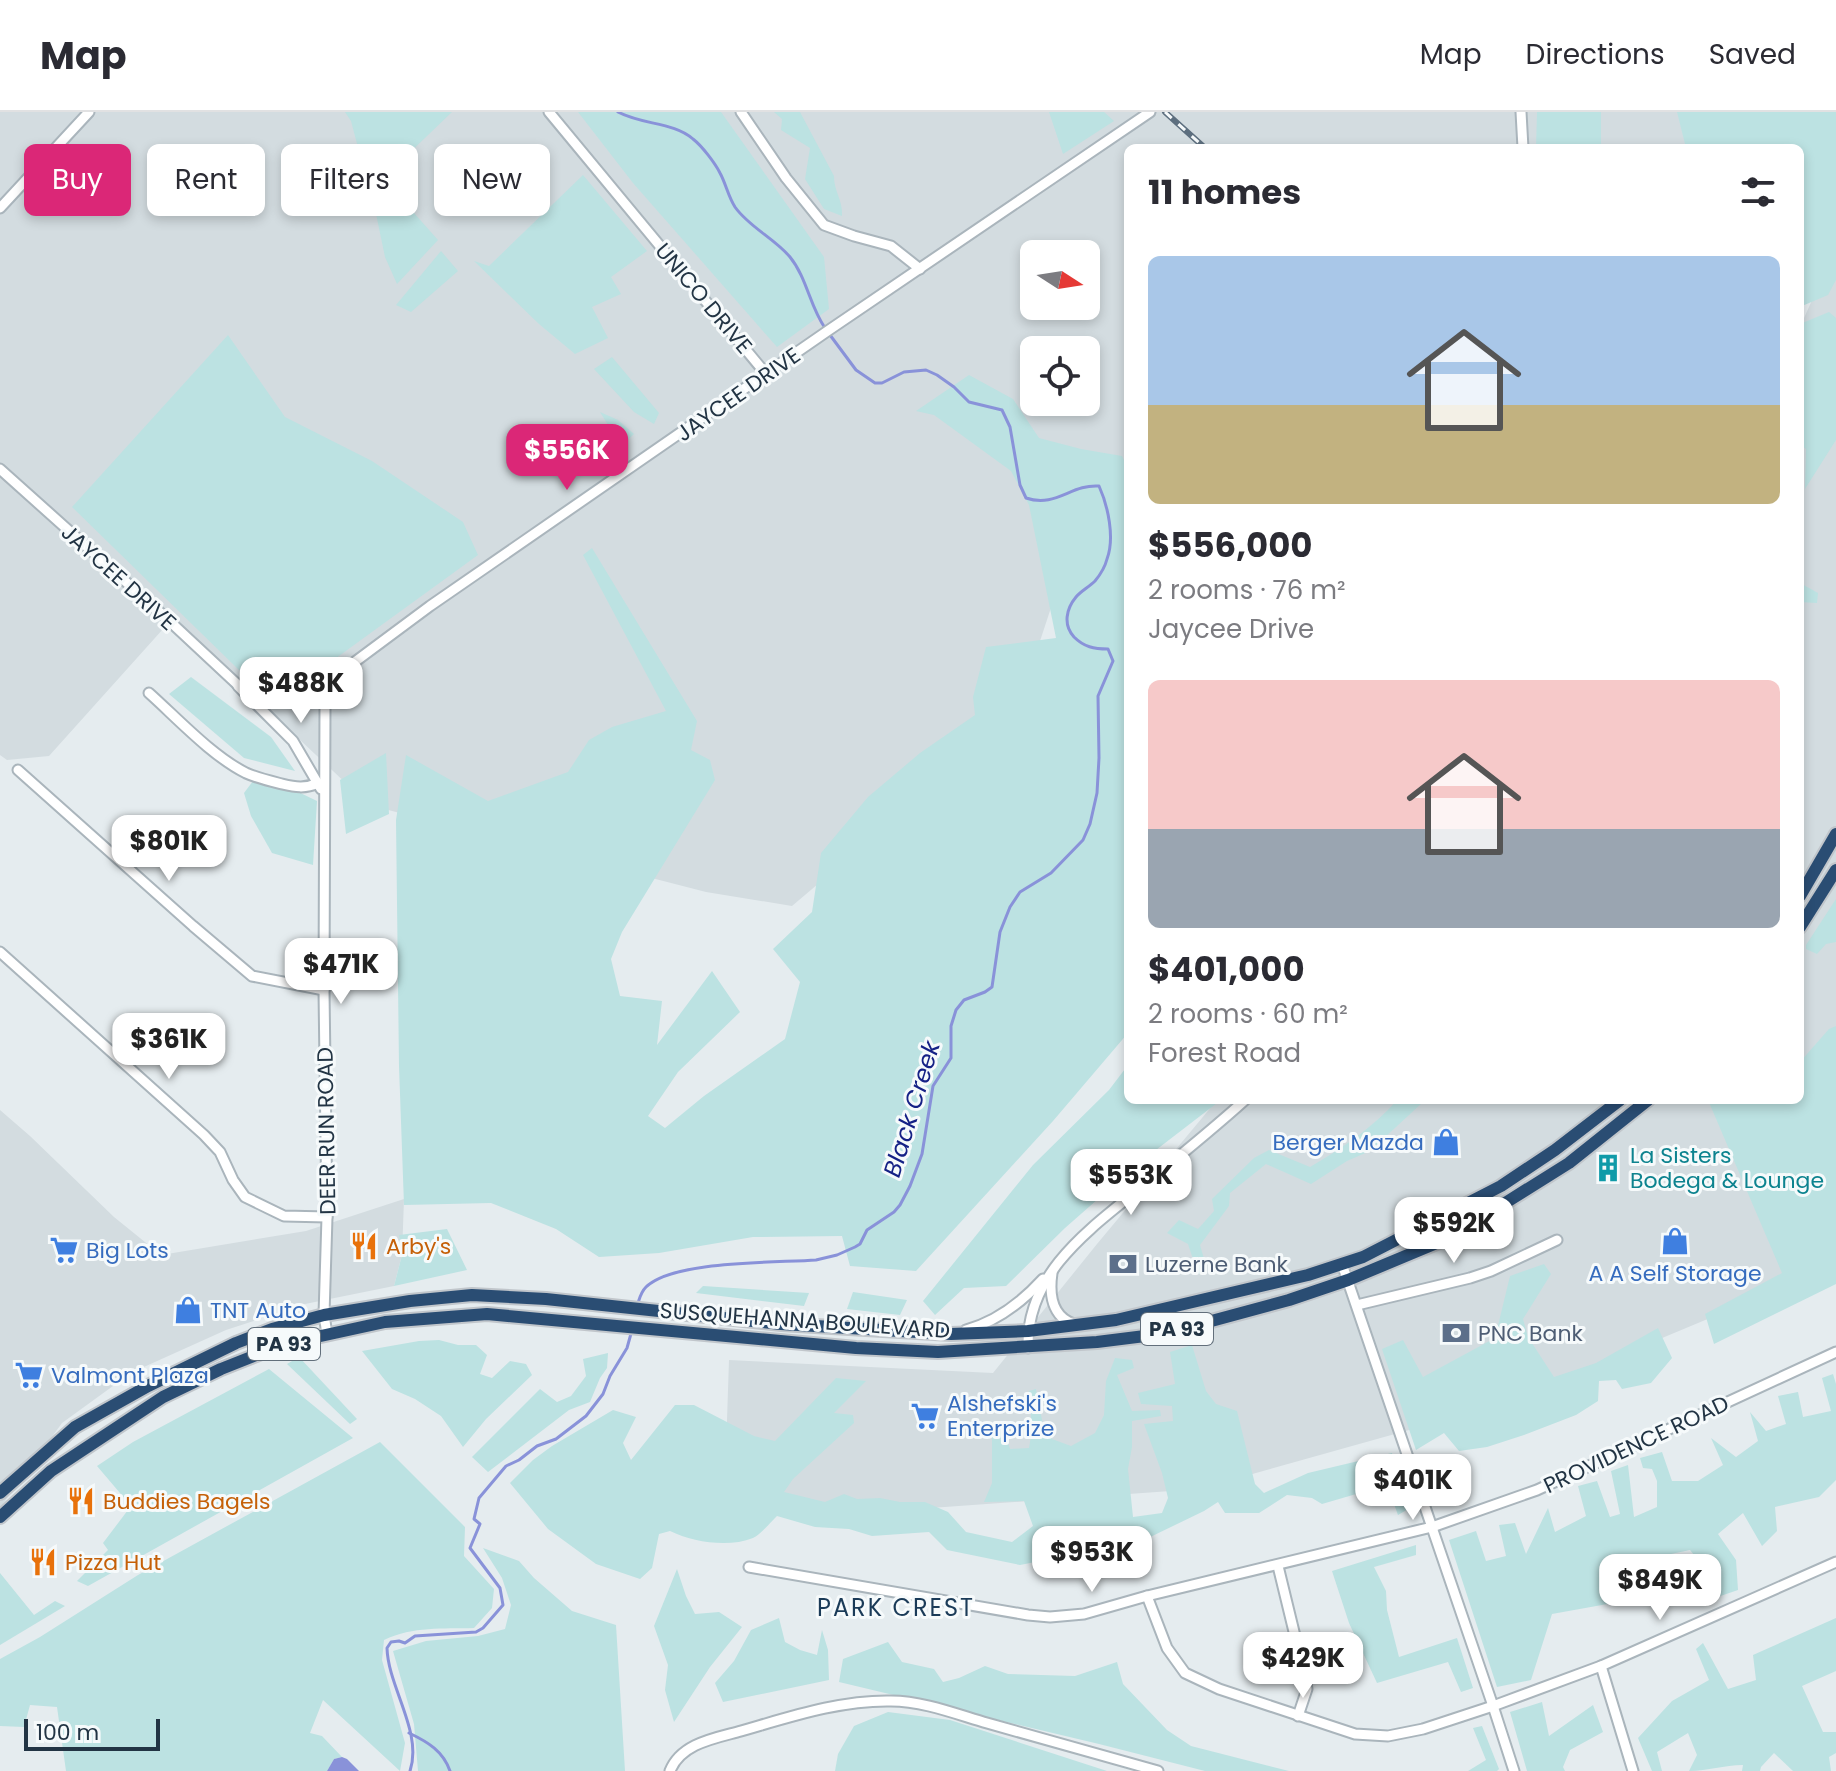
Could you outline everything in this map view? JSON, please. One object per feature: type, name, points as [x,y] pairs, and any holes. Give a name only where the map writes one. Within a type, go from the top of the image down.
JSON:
[{"type":"highway","points":[[1804,889],[1836,834]]},
{"type":"highway","points":[[1804,921],[1836,870]]},
{"type":"highway","name":"SUSQUEHANNA BOULEVARD","points":[[0,1493],[75,1427],[148,1386],[236,1343],[272,1329],[324,1315],[472,1295],[546,1299],[781,1324],[951,1334],[1081,1326],[1308,1275],[1363,1257],[1501,1186],[1615,1104]]},
{"type":"highway","name":"SUSQUEHANNA BOULEVARD","points":[[0,1517],[51,1471],[163,1397],[284,1344],[385,1322],[487,1314],[910,1351],[952,1352],[1028,1348],[1153,1335],[1289,1300],[1348,1280],[1439,1242],[1569,1163],[1643,1104]]},
{"type":"street","points":[[0,208],[89,112]]},
{"type":"street","name":"UNICO DRIVE","points":[[549,112],[766,374]]},
{"type":"street","points":[[741,112],[786,178],[824,225],[891,246],[920,269]]},
{"type":"street","name":"JAYCEE DRIVE","points":[[321,687],[430,606],[1150,112]]},
{"type":"street","points":[[1521,112],[1523,144]]},
{"type":"street","name":"JAYCEE DRIVE","points":[[0,469],[238,685],[293,741],[325,795]]},
{"type":"street","points":[[238,685],[287,692],[321,687]]},
{"type":"street","name":"DEER RUN ROAD","points":[[321,687],[325,705],[327,1217],[324,1315],[327,1334]]},
{"type":"street","points":[[149,693],[211,749],[246,773],[299,787],[311,787],[318,783]]},
{"type":"street","points":[[18,770],[252,976],[324,990]]},
{"type":"street","points":[[0,952],[204,1135],[220,1152],[245,1197],[284,1216],[327,1217]]},
{"type":"street","points":[[951,1334],[979,1326],[1030,1293],[1084,1234],[1240,1104]]},
{"type":"street","points":[[1357,1305],[1470,1278],[1557,1240]]},
{"type":"street","points":[[1342,1264],[1514,1771]]},
{"type":"street","points":[[1053,1268],[1050,1295],[1056,1311],[1065,1321],[1081,1326]]},
{"type":"street","points":[[1028,1348],[1033,1307],[1053,1268]]},
{"type":"street","name":"PROVIDENCE ROAD","points":[[749,1567],[1028,1615],[1084,1614],[1432,1527],[1537,1490],[1836,1352]]},
{"type":"street","points":[[1147,1596],[1167,1648],[1185,1673],[1219,1689],[1355,1734],[1388,1736],[1423,1729],[1493,1706],[1601,1666],[1836,1562]]},
{"type":"street","points":[[1278,1566],[1307,1689],[1298,1716]]},
{"type":"street","points":[[1601,1666],[1633,1771]]},
{"type":"street","points":[[670,1771],[675,1760],[685,1751],[710,1739],[819,1709],[892,1701],[946,1711],[1158,1771]]},
{"type":"shaded area","points":[[0,112],[1804,112],[1784,144],[1124,144],[1124,619],[1068,556],[1015,717],[792,906],[706,892],[369,805],[172,619],[49,756],[7,760],[0,755]]},
{"type":"shaded area","points":[[345,112],[452,112],[418,145],[357,144],[351,121]]},
{"type":"shaded area","points":[[578,112],[721,112],[824,257],[829,309],[777,347],[633,183]]},
{"type":"shaded area","points":[[774,112],[800,112],[834,176],[842,216],[824,209],[805,179],[810,148],[781,130],[782,119]]},
{"type":"shaded area","points":[[1049,112],[1104,112],[1114,121],[1063,154]]},
{"type":"shaded area","points":[[1537,112],[1601,112],[1601,144],[1536,144]]},
{"type":"shaded area","points":[[1677,112],[1836,112],[1836,280],[1828,295],[1804,305],[1804,144],[1685,144]]},
{"type":"shaded area","points":[[583,175],[647,251],[611,277],[621,294],[592,307],[608,338],[575,354],[474,261],[489,266],[541,216],[550,216],[550,207]]},
{"type":"shaded area","points":[[376,216],[417,216],[438,240],[397,284],[385,257]]},
{"type":"shaded area","points":[[1836,247],[1836,1239],[1806,1278],[1509,1402],[1199,1489],[833,1515],[724,1510],[729,1360],[993,1373],[1214,1104],[1804,1104],[1804,318]]},
{"type":"shaded area","points":[[441,251],[458,271],[411,312],[396,305]]},
{"type":"shaded area","points":[[1829,312],[1836,318],[1836,440],[1805,489],[1806,449],[1804,322]]},
{"type":"shaded area","points":[[228,335],[285,417],[372,461],[463,522],[478,555],[310,677],[239,670],[72,507]]},
{"type":"shaded area","points":[[612,357],[659,413],[654,424],[634,412],[594,369]]},
{"type":"shaded area","points":[[969,375],[1013,399],[1020,410],[1020,416],[1024,416],[1039,438],[1122,456],[1124,460],[1124,1038],[1053,1121],[916,1271],[850,1266],[842,1236],[753,1237],[659,1253],[599,1257],[556,1229],[491,1203],[404,1205],[396,820],[406,755],[488,801],[568,772],[589,740],[612,727],[666,711],[583,555],[592,548],[697,721],[691,750],[710,760],[715,780],[622,932],[611,959],[620,996],[662,1001],[657,1045],[712,971],[740,1012],[678,1072],[648,1116],[665,1128],[704,1096],[785,1039],[800,982],[773,949],[812,912],[821,853],[868,797],[920,753],[975,715],[973,697],[986,647],[1056,638],[1029,505],[1011,471],[934,415],[916,411]]},
{"type":"shaded area","points":[[600,412],[618,420],[634,434],[621,446]]},
{"type":"shaded area","points":[[1804,585],[1818,593],[1817,603],[1804,602]]},
{"type":"shaded area","points":[[191,677],[271,737],[295,771],[244,758],[169,694]]},
{"type":"shaded area","points":[[386,753],[389,814],[346,834],[340,780]]},
{"type":"shaded area","points":[[259,773],[317,801],[313,865],[272,853],[251,816],[244,793]]},
{"type":"shaded area","points":[[1836,899],[1836,942],[1826,944],[1817,954],[1806,949],[1806,945]]},
{"type":"shaded area","points":[[1836,1026],[1836,1284],[1714,1344],[1705,1314],[1782,1273],[1710,1104],[1804,1104],[1804,1057],[1829,1029]]},
{"type":"shaded area","points":[[1124,1070],[1124,1104],[1216,1104],[1139,1163],[1065,1228],[1006,1286],[964,1288],[935,1315],[923,1301],[1033,1165],[1109,1090]]},
{"type":"shaded area","points":[[1393,1104],[1421,1104],[1370,1151],[1347,1161],[1311,1184],[1266,1164],[1230,1193],[1229,1206],[1200,1245],[1207,1269],[1198,1274],[1188,1244],[1167,1233],[1179,1220],[1198,1229],[1214,1211],[1212,1199],[1254,1158],[1269,1150],[1310,1167],[1378,1119]]},
{"type":"shaded area","points":[[0,1110],[114,1217],[161,1255],[306,1231],[404,1199],[402,1255],[394,1286],[305,1304],[226,1330],[115,1380],[113,1386],[62,1423],[0,1508]]},
{"type":"shaded area","points":[[447,1229],[467,1270],[394,1286],[402,1255],[399,1235]]},
{"type":"shaded area","points":[[1544,1264],[1551,1274],[1523,1319],[1528,1337],[1554,1377],[1596,1363],[1658,1328],[1672,1358],[1651,1383],[1622,1389],[1616,1380],[1599,1381],[1598,1401],[1576,1415],[1524,1435],[1487,1447],[1459,1451],[1444,1433],[1416,1450],[1382,1349],[1403,1340],[1423,1377],[1495,1338],[1510,1276]]},
{"type":"shaded area","points":[[703,1286],[809,1293],[804,1306],[696,1293]]},
{"type":"shaded area","points":[[853,1292],[907,1300],[900,1315],[847,1309]]},
{"type":"shaded area","points":[[439,1340],[458,1345],[476,1345],[487,1355],[480,1374],[492,1378],[510,1361],[526,1364],[532,1375],[486,1419],[463,1447],[441,1416],[392,1389],[362,1351]]},
{"type":"shaded area","points":[[1192,1345],[1206,1391],[1216,1404],[1237,1411],[1255,1484],[1264,1493],[1308,1473],[1392,1453],[1410,1508],[1398,1515],[1387,1485],[1322,1504],[1312,1498],[1287,1495],[1259,1513],[1225,1513],[1218,1502],[1142,1541],[1020,1565],[947,1550],[929,1532],[872,1536],[849,1529],[815,1527],[777,1516],[753,1538],[733,1543],[700,1541],[670,1531],[659,1534],[652,1568],[640,1579],[596,1564],[548,1529],[510,1483],[552,1446],[613,1410],[636,1417],[623,1443],[631,1460],[675,1405],[694,1405],[754,1436],[775,1441],[836,1378],[866,1381],[834,1413],[853,1415],[854,1423],[793,1479],[784,1492],[825,1502],[844,1494],[857,1499],[925,1502],[948,1512],[966,1532],[1012,1542],[1033,1526],[1024,1501],[984,1502],[992,1483],[992,1436],[1004,1430],[1010,1449],[1029,1448],[1032,1430],[1029,1391],[1036,1389],[1043,1425],[1052,1439],[1071,1446],[1095,1433],[1104,1415],[1106,1381],[1115,1358],[1132,1360],[1134,1368],[1117,1375],[1132,1411],[1160,1410],[1161,1416],[1132,1421],[1128,1469],[1133,1517],[1162,1513],[1168,1498],[1144,1424],[1173,1421],[1172,1406],[1141,1404],[1138,1393],[1175,1384],[1170,1352]]},
{"type":"shaded area","points":[[608,1353],[607,1368],[590,1402],[569,1410],[488,1472],[472,1457],[540,1389],[557,1402],[571,1396],[586,1376],[583,1359]]},
{"type":"shaded area","points":[[299,1357],[357,1419],[350,1424],[287,1364]]},
{"type":"shaded area","points":[[269,1369],[353,1438],[88,1586],[77,1581],[108,1550],[103,1543],[131,1506],[97,1466],[133,1442]]},
{"type":"shaded area","points":[[1833,1374],[1836,1384],[1836,1480],[1819,1497],[1775,1507],[1777,1531],[1762,1546],[1743,1513],[1718,1534],[1736,1560],[1738,1590],[1700,1603],[1714,1580],[1690,1550],[1671,1554],[1674,1592],[1552,1614],[1531,1680],[1497,1687],[1449,1540],[1476,1531],[1486,1561],[1506,1556],[1499,1525],[1515,1523],[1526,1554],[1548,1508],[1555,1532],[1586,1516],[1578,1486],[1597,1481],[1610,1517],[1620,1514],[1611,1471],[1628,1465],[1634,1517],[1657,1507],[1657,1481],[1652,1469],[1643,1468],[1640,1458],[1662,1452],[1672,1481],[1698,1481],[1723,1465],[1711,1438],[1736,1457],[1758,1441],[1750,1412],[1766,1431],[1786,1424],[1778,1396],[1798,1392],[1803,1417],[1831,1411],[1822,1378]]},
{"type":"shaded area","points":[[380,1442],[465,1527],[464,1556],[494,1589],[492,1608],[474,1628],[417,1630],[384,1640],[382,1660],[405,1743],[400,1771],[323,1700],[310,1733],[322,1736],[342,1757],[334,1759],[327,1771],[66,1771],[57,1707],[30,1705],[24,1727],[0,1726],[0,1659],[138,1575]]},
{"type":"shaded area","points":[[1416,1545],[1416,1555],[1374,1567],[1386,1591],[1387,1610],[1399,1657],[1457,1638],[1473,1688],[1461,1692],[1448,1662],[1377,1683],[1349,1623],[1332,1571]]},
{"type":"shaded area","points":[[483,1548],[519,1561],[572,1611],[616,1625],[625,1771],[418,1771],[414,1724],[393,1651],[426,1641],[478,1636],[505,1629],[511,1605],[502,1578]]},
{"type":"shaded area","points":[[677,1569],[695,1614],[719,1612],[742,1627],[710,1667],[674,1722],[665,1690],[668,1665],[654,1626]]},
{"type":"shaded area","points":[[0,1573],[34,1615],[55,1601],[65,1606],[0,1645]]},
{"type":"shaded area","points":[[779,1618],[785,1642],[817,1655],[822,1630],[828,1650],[829,1680],[723,1702],[715,1683],[734,1661],[751,1630]]},
{"type":"shaded area","points":[[1836,1618],[1836,1671],[1802,1686],[1823,1732],[1836,1732],[1836,1753],[1829,1757],[1831,1771],[1793,1771],[1774,1753],[1760,1771],[1742,1771],[1743,1765],[1689,1771],[1697,1755],[1688,1733],[1657,1752],[1662,1771],[1652,1771],[1638,1738],[1672,1701],[1709,1680],[1696,1649],[1703,1643],[1728,1689],[1756,1680],[1753,1655]]},
{"type":"shaded area","points":[[888,1642],[902,1662],[934,1669],[943,1682],[985,1666],[1008,1674],[1075,1676],[1117,1662],[1123,1684],[1167,1730],[1191,1746],[1289,1771],[1205,1771],[839,1682],[843,1659]]},
{"type":"shaded area","points":[[1542,1702],[1549,1736],[1593,1705],[1603,1732],[1570,1750],[1563,1767],[1565,1771],[1527,1771],[1510,1712]]},
{"type":"shaded area","points":[[888,1712],[950,1720],[1107,1771],[835,1771],[838,1754],[854,1726]]},
{"type":"shaded area","points":[[1482,1726],[1499,1769],[1497,1771],[1468,1771],[1486,1760],[1473,1728]]},
{"type":"water","points":[[342,1757],[359,1771],[327,1771],[334,1759]]},
{"type":"waterway","name":"Black Creek","points":[[618,112],[677,129],[700,146],[718,169],[735,207],[747,221],[784,250],[796,265],[825,328]]},
{"type":"waterway","name":"Black Creek","points":[[638,1303],[646,1287],[660,1278],[679,1272],[726,1264],[816,1260],[837,1255],[860,1244],[867,1230],[894,1212],[910,1186],[922,1154],[933,1086],[951,1058],[951,1026],[956,1010],[964,1000],[992,987],[1000,932],[1010,907],[1020,892],[1051,873],[1083,840],[1097,793],[1098,696],[1113,661],[1108,649],[1090,647],[1074,637],[1067,617],[1076,597],[1100,574],[1109,551],[1109,522],[1099,486],[1080,488],[1046,500],[1026,498],[1020,485],[1010,427],[1002,410],[969,402],[954,387],[926,370],[904,372],[882,383],[875,383],[856,370],[830,335]]},
{"type":"waterway","name":"Black Creek","points":[[410,1771],[412,1741],[387,1648],[391,1642],[405,1643],[415,1636],[476,1632],[503,1605],[500,1588],[470,1548],[480,1524],[474,1519],[479,1498],[506,1466],[537,1446],[556,1439],[586,1416],[603,1394],[627,1348],[632,1330]]},
{"type":"waterway","name":"Black Creek","points":[[409,1733],[434,1748],[450,1771]]},
{"type":"railway","points":[[1165,112],[1201,144]]},
{"type":"place","name":"Berger Mazda","points":[[1446,1142]]},
{"type":"place","name":"La Sisters Bodega & Lounge","points":[[1608,1168]]},
{"type":"place","name":"A A Self Storage","points":[[1675,1241]]},
{"type":"place","name":"Arby's","points":[[364,1246]]},
{"type":"place","name":"Big Lots","points":[[64,1250]]},
{"type":"place","name":"Luzerne Bank","points":[[1123,1264]]},
{"type":"place","name":"TNT Auto","points":[[188,1310]]},
{"type":"place","name":"PNC Bank","points":[[1456,1333]]},
{"type":"place","name":"Valmont Plaza","points":[[29,1375]]},
{"type":"place","name":"Alshefski's Enterprize","points":[[925,1416]]},
{"type":"place","name":"Buddies Bagels","points":[[81,1501]]},
{"type":"place","name":"Pizza Hut","points":[[43,1562]]},
{"type":"district","name":"PARK CREST","points":[[896,1608]]}]
